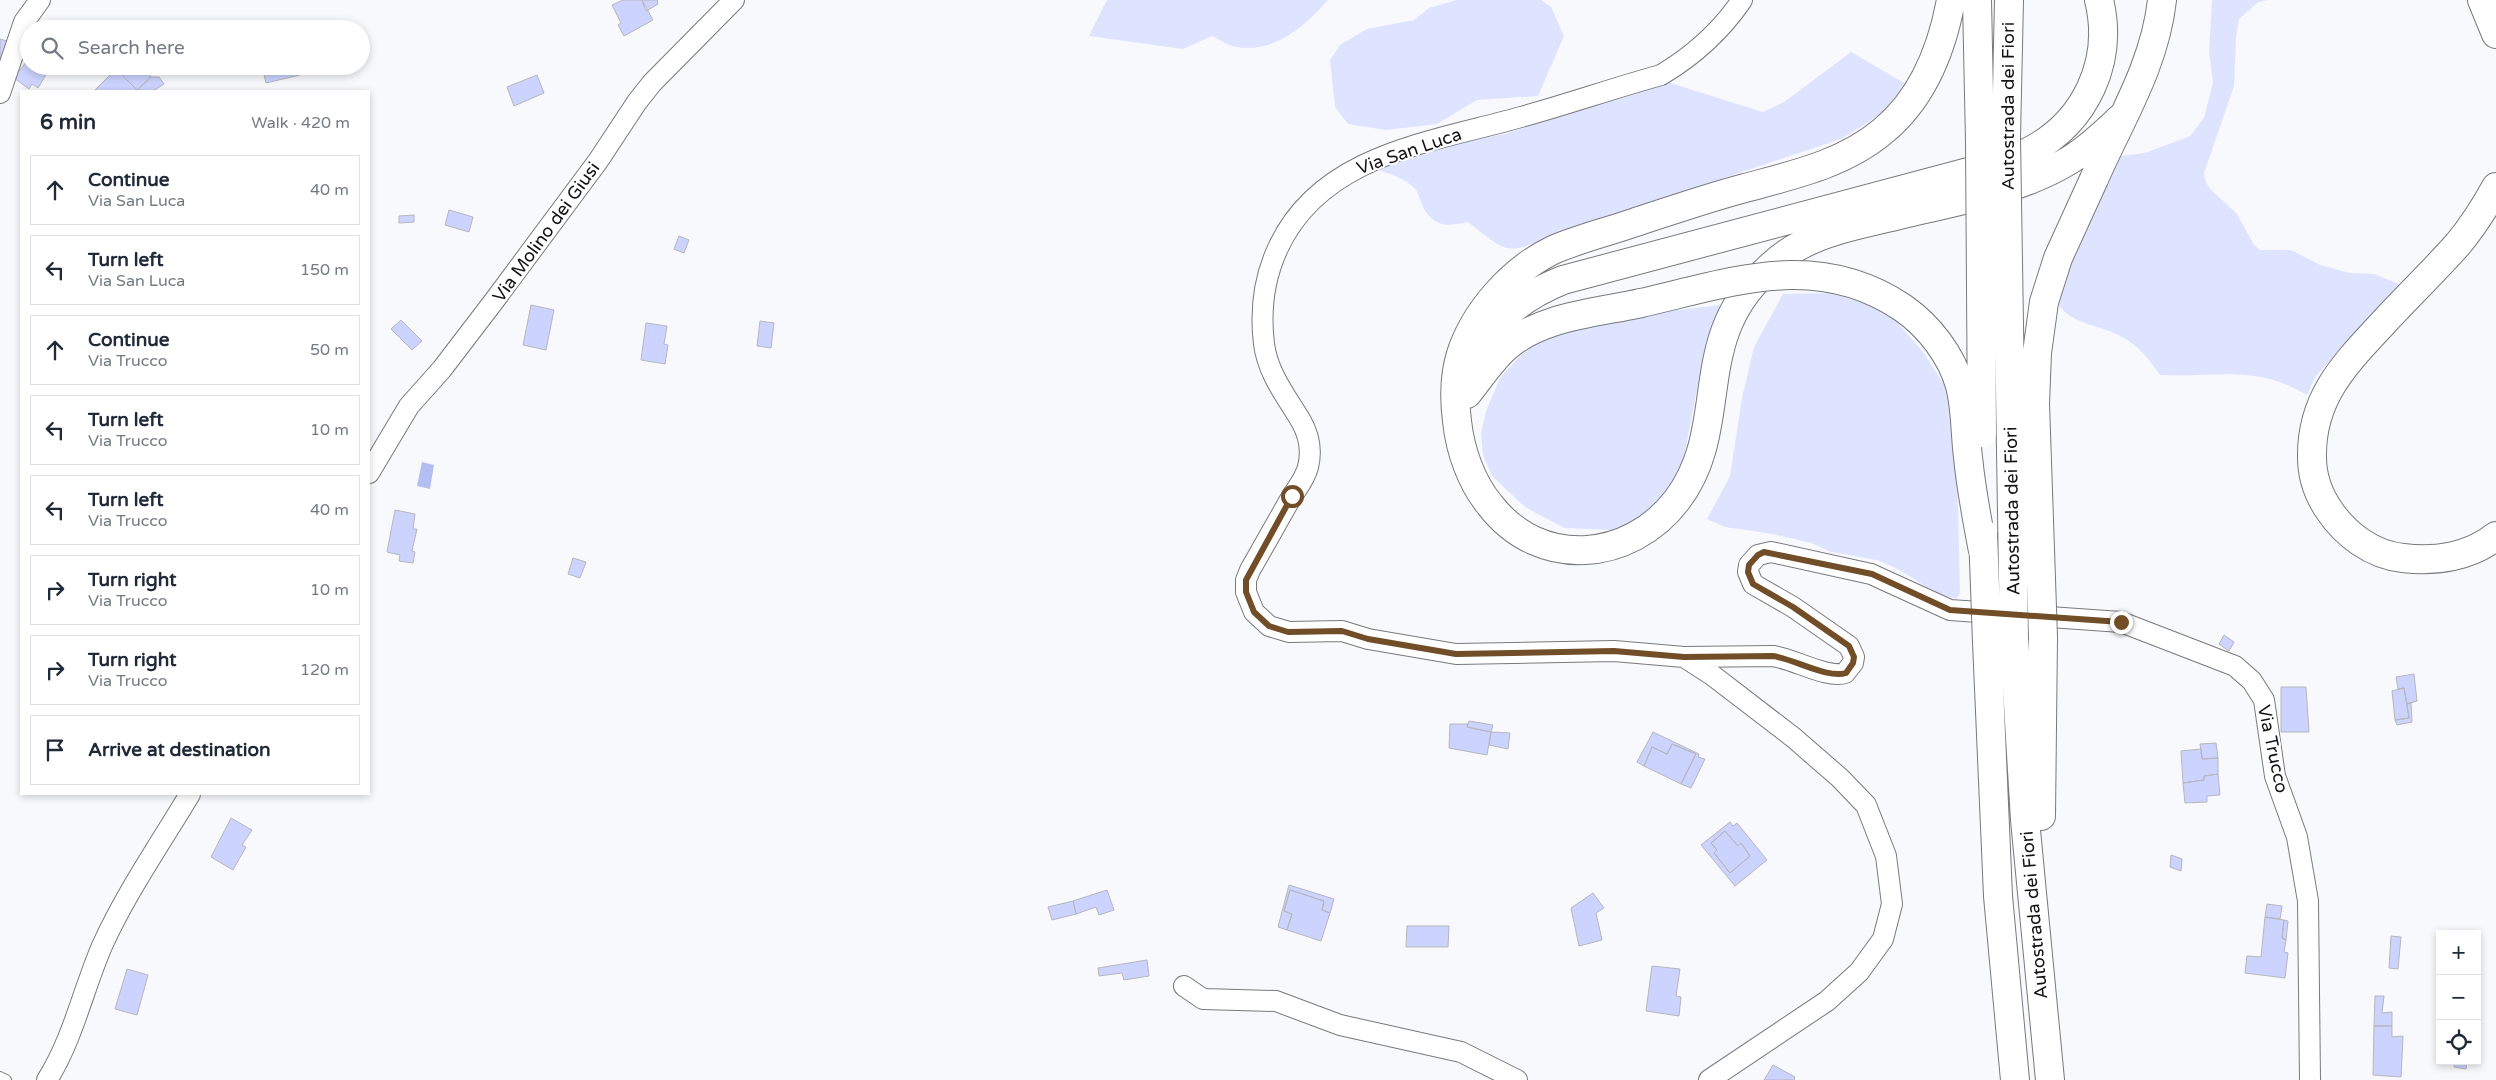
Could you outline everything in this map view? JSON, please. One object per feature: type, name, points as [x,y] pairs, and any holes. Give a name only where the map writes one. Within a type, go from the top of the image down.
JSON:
[{"type":"highway","points":[[1951,0],[1947,25],[1930,68],[1911,102],[1884,131],[1850,154],[1809,171],[1712,197],[1559,248],[1522,269],[1481,314],[1460,354],[1454,398],[1458,432],[1464,455],[1479,490],[1492,508],[1522,533],[1539,542],[1577,551],[1615,546],[1634,539],[1652,527],[1667,512],[1680,496],[1699,462],[1720,345],[1727,324],[1749,286],[1771,266],[1798,246],[1842,229],[2032,179],[2063,164],[2090,146],[2122,117]]},
{"type":"highway","name":"Autostrada dei Fiori","points":[[1977,0],[1983,551],[1998,896],[2014,1080]]},
{"type":"highway","name":"Autostrada dei Fiori","points":[[2009,0],[2006,137],[2014,638],[2032,897],[2050,1080]]},
{"type":"highway","points":[[1458,432],[1481,349],[1495,327],[1524,300],[1543,288],[1563,280],[1980,169],[2028,152],[2048,141],[2081,108],[2100,65],[2104,37],[2103,17],[2099,0]]},
{"type":"highway","points":[[2032,897],[2042,807],[2043,637],[2035,404],[2037,353],[2044,302],[2058,258],[2150,59],[2162,0]]},
{"type":"highway","points":[[2482,0],[2496,34]]},
{"type":"highway","points":[[2496,187],[2479,218],[2458,244],[2350,359],[2331,383],[2315,419],[2312,441],[2312,467],[2323,502],[2336,521],[2366,546],[2401,558],[2449,557],[2471,551],[2496,536]]},
{"type":"highway","points":[[1468,394],[1493,360],[1521,337],[1555,322],[1741,280],[1801,273],[1858,284],[1888,298],[1916,317],[1936,339],[1951,364],[1960,384],[1964,405],[1972,494],[1983,551]]},
{"type":"street","points":[[25,20],[40,0]]},
{"type":"street","name":"Via Molino dei Giusi","points":[[370,470],[409,406],[442,369],[494,302],[598,161],[637,102],[652,83],[734,0]]},
{"type":"street","name":"Via San Luca","points":[[1684,657],[1614,651],[1456,654],[1368,639],[1342,631],[1288,632],[1278,630],[1260,620],[1249,603],[1246,580],[1305,476],[1310,456],[1307,434],[1272,375],[1264,346],[1263,302],[1270,267],[1282,240],[1306,206],[1336,179],[1371,161],[1443,137],[1521,117],[1661,75],[1681,63],[1726,24],[1742,0]]},
{"type":"street","points":[[0,93],[20,34]]},
{"type":"street","name":"Via Trucco","points":[[1684,657],[1773,656],[1785,658],[1833,675],[1846,673],[1850,669],[1854,657],[1849,646],[1793,607],[1753,584],[1748,572],[1749,565],[1758,555],[1771,552],[1872,574],[1950,610],[2121,622],[2235,666],[2252,681],[2264,700],[2275,776],[2297,837],[2308,901],[2310,1080]]},
{"type":"street","points":[[1684,657],[1712,675],[1794,738],[1840,778],[1866,805],[1886,856],[1892,904],[1884,939],[1858,972],[1827,1001],[1716,1076]]},
{"type":"street","points":[[47,1080],[60,1060],[102,947],[132,888],[189,795]]},
{"type":"street","points":[[1184,986],[1203,999],[1276,1001],[1340,1025],[1461,1052],[1517,1080]]},
{"type":"lane","points":[[0,1077],[6,1080]]},
{"type":"shaded area","points":[[1107,0],[1328,0],[1299,28],[1276,42],[1251,48],[1237,47],[1212,36],[1183,49],[1089,36]]},
{"type":"shaded area","points":[[1457,0],[1541,0],[1551,7],[1564,36],[1538,96],[1477,100],[1437,124],[1386,130],[1348,124],[1335,107],[1330,60],[1340,45],[1367,29],[1414,20],[1429,8]]},
{"type":"shaded area","points":[[2212,0],[2268,0],[2258,2],[2239,19],[2236,37],[2234,86],[2204,173],[2210,189],[2237,214],[2254,245],[2260,250],[2291,250],[2320,265],[2350,273],[2374,274],[2399,284],[2315,377],[2307,395],[2288,385],[2252,376],[2235,374],[2160,375],[2134,344],[2114,333],[2072,317],[2059,306],[2063,273],[2082,229],[2120,156],[2145,153],[2190,136],[2204,118],[2213,82],[2209,52]]},
{"type":"shaded area","points":[[1851,52],[1906,84],[1901,93],[1886,109],[1841,139],[1525,246],[1508,248],[1500,245],[1468,222],[1445,225],[1435,221],[1424,210],[1416,190],[1412,186],[1398,177],[1378,170],[1386,161],[1456,143],[1505,134],[1667,82],[1763,112],[1784,102]]},
{"type":"shaded area","points":[[1830,293],[1875,306],[1894,319],[1924,353],[1949,393],[1957,462],[1960,593],[1957,599],[1937,594],[1898,569],[1877,560],[1831,552],[1811,543],[1773,534],[1725,527],[1707,519],[1730,476],[1742,398],[1754,347],[1783,294]]},
{"type":"shaded area","points":[[1721,305],[1704,352],[1683,462],[1665,499],[1632,523],[1611,530],[1564,528],[1525,507],[1492,476],[1483,455],[1481,433],[1486,411],[1500,378],[1521,355],[1541,340],[1570,328],[1650,313]]},
{"type":"water","points":[[422,462],[434,465],[430,489],[417,486]]},
{"type":"building","points":[[623,0],[642,0],[653,20],[624,36],[618,25],[621,23],[612,5]]},
{"type":"building","points":[[642,0],[657,0],[658,4],[646,11]]},
{"type":"building","points":[[0,39],[11,42],[0,77]]},
{"type":"building","points":[[20,70],[20,75],[46,75],[38,88],[32,84],[29,89],[14,78]]},
{"type":"building","points":[[110,75],[122,75],[137,90],[95,90]]},
{"type":"building","points":[[122,75],[149,75],[151,77],[137,90]]},
{"type":"building","points":[[264,75],[300,75],[266,83]]},
{"type":"building","points":[[537,75],[544,93],[514,106],[507,87]]},
{"type":"building","points":[[151,77],[159,77],[164,84],[155,90],[137,90]]},
{"type":"building","points":[[449,210],[473,217],[469,232],[445,225]]},
{"type":"building","points":[[414,215],[414,222],[399,223],[399,216]]},
{"type":"building","points":[[679,236],[689,240],[684,253],[674,249]]},
{"type":"building","points":[[531,305],[554,310],[546,350],[523,345]]},
{"type":"building","points":[[401,320],[422,341],[412,350],[391,329]]},
{"type":"building","points":[[760,321],[774,323],[771,348],[757,346]]},
{"type":"building","points":[[646,323],[667,326],[664,344],[668,345],[665,364],[641,360]]},
{"type":"building","points":[[395,510],[415,514],[413,529],[417,529],[412,551],[415,552],[413,563],[399,561],[400,555],[387,552]]},
{"type":"building","points":[[573,558],[586,562],[580,578],[568,574]]},
{"type":"building","points":[[2224,635],[2234,642],[2229,651],[2219,644]]},
{"type":"building","points":[[2414,674],[2417,701],[2407,704],[2404,688],[2398,689],[2396,677]]},
{"type":"building","points":[[2281,687],[2306,687],[2309,732],[2281,732]]},
{"type":"building","points":[[2404,688],[2409,718],[2395,720],[2392,691]]},
{"type":"building","points":[[2411,703],[2412,722],[2397,725],[2395,720],[2409,718],[2407,704]]},
{"type":"building","points":[[1469,721],[1493,725],[1491,732],[1467,727]]},
{"type":"building","points":[[1450,724],[1468,724],[1467,727],[1491,732],[1487,755],[1449,748]]},
{"type":"building","points":[[1491,732],[1510,733],[1508,749],[1489,745]]},
{"type":"building","points":[[1653,732],[1699,754],[1698,757],[1705,759],[1691,788],[1681,784],[1696,754],[1672,744],[1667,754],[1652,747],[1644,766],[1637,762]]},
{"type":"building","points":[[2216,743],[2218,758],[2202,759],[2200,744]]},
{"type":"building","points":[[1672,744],[1696,754],[1681,784],[1644,766],[1652,747],[1667,754]]},
{"type":"building","points":[[2201,749],[2202,759],[2218,758],[2218,774],[2204,776],[2204,780],[2183,783],[2181,751]]},
{"type":"building","points":[[2218,774],[2220,795],[2207,796],[2207,802],[2185,803],[2183,783],[2204,780],[2204,776]]},
{"type":"building","points":[[231,818],[252,830],[242,845],[246,847],[233,870],[211,857]]},
{"type":"building","points":[[1730,822],[1733,826],[1737,823],[1767,860],[1735,886],[1701,845]],"holes":[[[1725,831],[1738,846],[1741,843],[1750,856],[1730,873],[1714,853],[1717,850],[1711,843]]]},
{"type":"building","points":[[1725,831],[1738,846],[1741,843],[1750,856],[1730,873],[1714,853],[1717,850],[1711,843]]},
{"type":"building","points":[[2171,855],[2182,859],[2181,871],[2170,867]]},
{"type":"building","points":[[1289,885],[1334,899],[1330,913],[1322,910],[1324,901],[1290,890],[1284,911],[1292,914],[1287,930],[1278,927]]},
{"type":"building","points":[[1107,890],[1114,910],[1099,915],[1096,907],[1076,914],[1073,901]]},
{"type":"building","points":[[1290,890],[1324,901],[1322,910],[1330,913],[1321,941],[1287,930],[1292,914],[1284,911]]},
{"type":"building","points":[[1593,893],[1604,908],[1596,913],[1602,940],[1579,946],[1571,908]]},
{"type":"building","points":[[1073,901],[1076,914],[1052,920],[1048,907]]},
{"type":"building","points":[[2267,904],[2282,906],[2280,919],[2265,917]]},
{"type":"building","points":[[2265,917],[2284,920],[2282,938],[2286,940],[2284,952],[2288,953],[2285,978],[2245,973],[2247,956],[2261,957]]},
{"type":"building","points":[[2284,920],[2288,921],[2286,940],[2282,938]]},
{"type":"building","points":[[1407,926],[1449,926],[1448,947],[1406,947]]},
{"type":"building","points":[[2391,936],[2401,937],[2398,969],[2389,968]]},
{"type":"building","points":[[1147,960],[1149,976],[1124,980],[1122,973],[1099,976],[1098,968]]},
{"type":"building","points":[[1652,966],[1680,969],[1676,996],[1681,997],[1679,1016],[1646,1011]]},
{"type":"building","points":[[127,969],[148,975],[137,1015],[115,1009]]},
{"type":"building","points":[[2375,996],[2384,996],[2382,1013],[2392,1012],[2392,1026],[2374,1026]]},
{"type":"building","points":[[2374,1026],[2392,1026],[2392,1037],[2403,1036],[2401,1077],[2373,1075]]},
{"type":"building","points":[[1773,1065],[1795,1077],[1794,1080],[1764,1080]]},
{"type":"building","points":[[2454,1065],[2466,1065],[2466,1069],[2454,1067]]},
{"type":"route","points":[[1292,496],[1246,580],[1246,592],[1249,603],[1260,620],[1278,630],[1288,632],[1342,631],[1368,639],[1456,654],[1614,651],[1684,657],[1773,656],[1785,658],[1833,675],[1846,673],[1850,669],[1854,657],[1849,646],[1793,607],[1753,584],[1749,578],[1749,565],[1753,559],[1764,552],[1872,574],[1950,610],[2121,622]]}]
